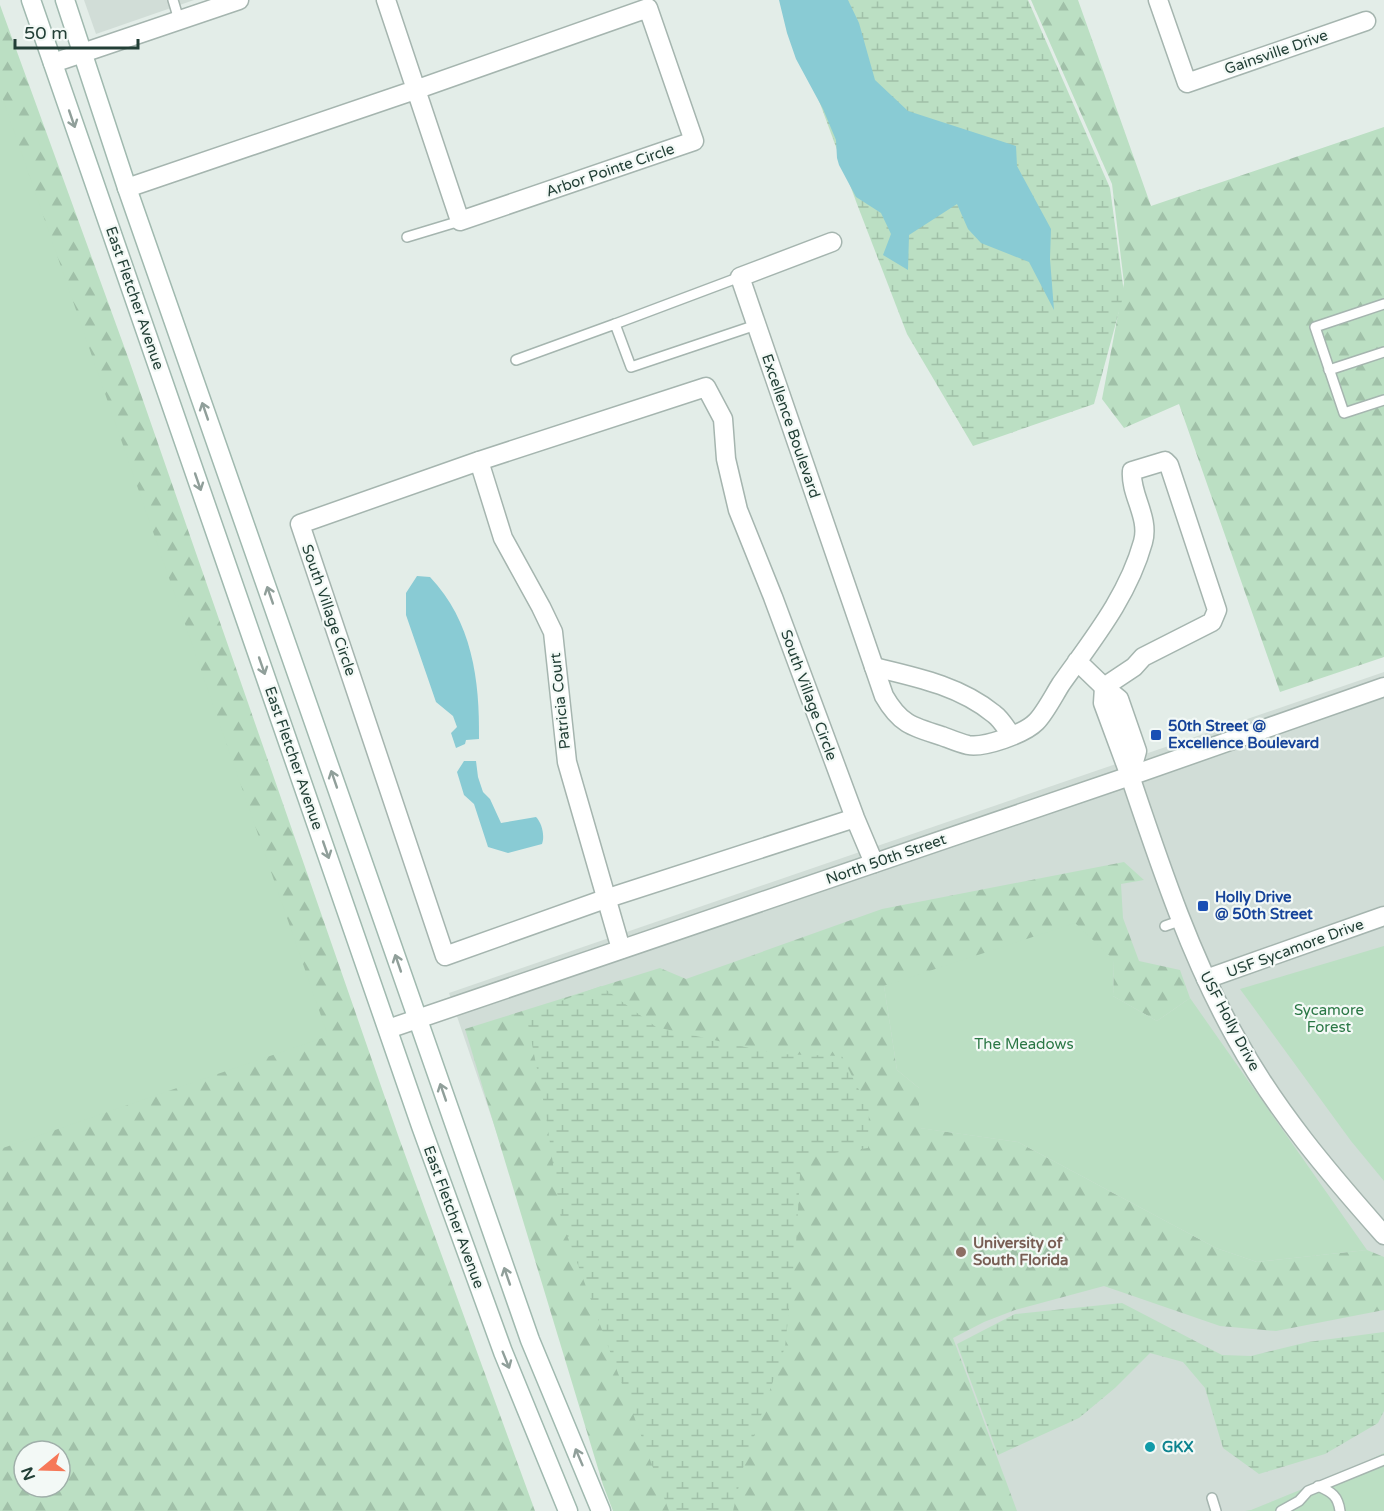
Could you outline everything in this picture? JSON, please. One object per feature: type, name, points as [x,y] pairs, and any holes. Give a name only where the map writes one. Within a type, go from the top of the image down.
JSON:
[{"type":"street","name":"East Fletcher Avenue","points":[[31,0],[387,1029],[503,1352],[568,1511]]},
{"type":"street","name":"East Fletcher Avenue","points":[[64,0],[127,188],[530,1340],[601,1511]]},
{"type":"street","points":[[53,63],[239,0]]},
{"type":"street","points":[[386,0],[460,221]]},
{"type":"street","name":"Gainsville Drive","points":[[1158,0],[1187,83],[1366,21]]},
{"type":"street","name":"Arbor Pointe Circle","points":[[127,188],[648,8],[694,141],[460,221]]},
{"type":"street","points":[[740,277],[832,242]]},
{"type":"street","name":"Excellence Boulevard","points":[[740,277],[884,696],[892,711],[911,726],[970,745],[1001,741],[1036,723],[1115,608],[1135,568],[1144,539],[1144,522],[1131,479],[1132,471],[1165,460],[1169,465],[1217,610],[1212,622],[1143,657],[1134,667],[1104,687]]},
{"type":"street","name":"South Village Circle","points":[[855,818],[605,899],[445,956],[300,524],[479,461],[706,387],[723,419],[726,459],[738,510],[874,863]]},
{"type":"street","name":"Patricia Court","points":[[479,461],[503,538],[553,632],[567,762],[621,949]]},
{"type":"street","points":[[1077,661],[1119,699],[1137,751],[1130,776]]},
{"type":"street","points":[[874,667],[931,681],[969,698],[995,715],[1011,735]]},
{"type":"street","name":"North 50th Street","points":[[387,1029],[1384,687]]},
{"type":"street","name":"USF Holly Drive","points":[[1130,776],[1173,923],[1206,979],[1236,1039],[1304,1143],[1384,1235]]},
{"type":"street","name":"USF Sycamore Drive","points":[[1206,979],[1384,916]]},
{"type":"lane","points":[[173,0],[179,20]]},
{"type":"lane","points":[[407,237],[460,221]]},
{"type":"lane","points":[[516,360],[740,277]]},
{"type":"lane","points":[[1384,304],[1315,327],[1344,413],[1384,400]]},
{"type":"lane","points":[[615,324],[631,367],[756,325]]},
{"type":"lane","points":[[1329,370],[1384,352]]},
{"type":"lane","points":[[1281,1511],[1318,1486],[1384,1460]]},
{"type":"lane","points":[[1318,1486],[1334,1493],[1340,1511]]},
{"type":"lane","points":[[1212,1498],[1216,1511]]},
{"type":"lane","points":[[1299,1501],[1301,1511]]},
{"type":"shaded area","points":[[84,0],[194,0],[96,34]]},
{"type":"shaded area","name":"University of South Florida","points":[[1384,672],[1384,1511],[626,1511],[449,993]]},
{"type":"green space","points":[[782,0],[1028,0],[1110,188],[1124,293],[1094,404],[973,446],[907,334]]},
{"type":"green space","points":[[1031,0],[1078,0],[1151,206],[1384,127],[1384,657],[1280,692],[1179,404],[1124,428],[1102,399],[1124,283],[1112,184]]},
{"type":"green space","points":[[0,5],[129,360],[399,1138],[535,1511],[0,1511]]},
{"type":"green space","points":[[0,91],[328,1036],[0,1149]]},
{"type":"green space","points":[[1124,862],[1144,880],[1121,884],[1123,918],[1139,961],[1180,970],[1190,998],[1157,1021],[1113,996],[1114,960],[884,986],[897,1070],[919,1088],[920,1128],[1018,1142],[1216,1248],[1257,1262],[1367,1250],[1384,1257],[1384,1310],[1276,1331],[1220,1326],[1104,1286],[1015,1310],[984,1322],[953,1338],[1017,1511],[613,1511],[603,1485],[465,1029],[660,968],[686,979],[882,909]]},
{"type":"green space","name":"The Meadows","points":[[1075,923],[1114,960],[1113,996],[1157,1021],[1190,998],[1367,1250],[1257,1262],[1216,1248],[1018,1142],[919,1128],[919,1088],[897,1070],[884,986]]},
{"type":"green space","name":"Sycamore Forest","points":[[1384,946],[1384,1181],[1351,1141],[1240,989]]},
{"type":"green space","points":[[601,986],[656,1027],[776,1054],[842,1056],[869,1110],[868,1148],[801,1158],[796,1244],[785,1347],[744,1464],[733,1511],[669,1511],[561,1219],[545,1109],[526,1014]]},
{"type":"green space","points":[[1122,1303],[1222,1355],[1251,1356],[1308,1342],[1384,1332],[1384,1411],[1378,1423],[1325,1454],[1259,1474],[1223,1448],[1205,1388],[1183,1362],[1150,1353],[1115,1388],[1079,1418],[998,1455],[957,1344],[1015,1314]]},
{"type":"green space","points":[[1384,1453],[1384,1511],[1245,1511],[1349,1470]]},
{"type":"water","points":[[779,0],[848,0],[859,23],[875,80],[908,111],[1016,146],[1017,166],[1051,229],[1050,259],[1054,310],[1029,262],[981,243],[968,229],[957,204],[909,235],[908,270],[883,255],[891,234],[881,213],[856,197],[839,165],[836,140],[823,109],[796,59]]},
{"type":"water","points":[[417,576],[430,577],[444,594],[456,613],[471,652],[478,695],[479,739],[466,740],[465,744],[456,748],[451,733],[457,727],[453,716],[436,702],[406,615],[406,593]]},
{"type":"water","points":[[464,761],[476,761],[483,792],[490,799],[501,823],[536,817],[542,830],[542,844],[508,853],[488,847],[474,804],[464,795],[457,772]]},
{"type":"place","name":"50th Street @ Excellence Boulevard","points":[[1156,735]]},
{"type":"place","name":"Holly Drive @ 50th Street","points":[[1203,906]]},
{"type":"place","name":"University of South Florida","points":[[961,1252]]},
{"type":"place","name":"GKX","points":[[1150,1447]]}]
